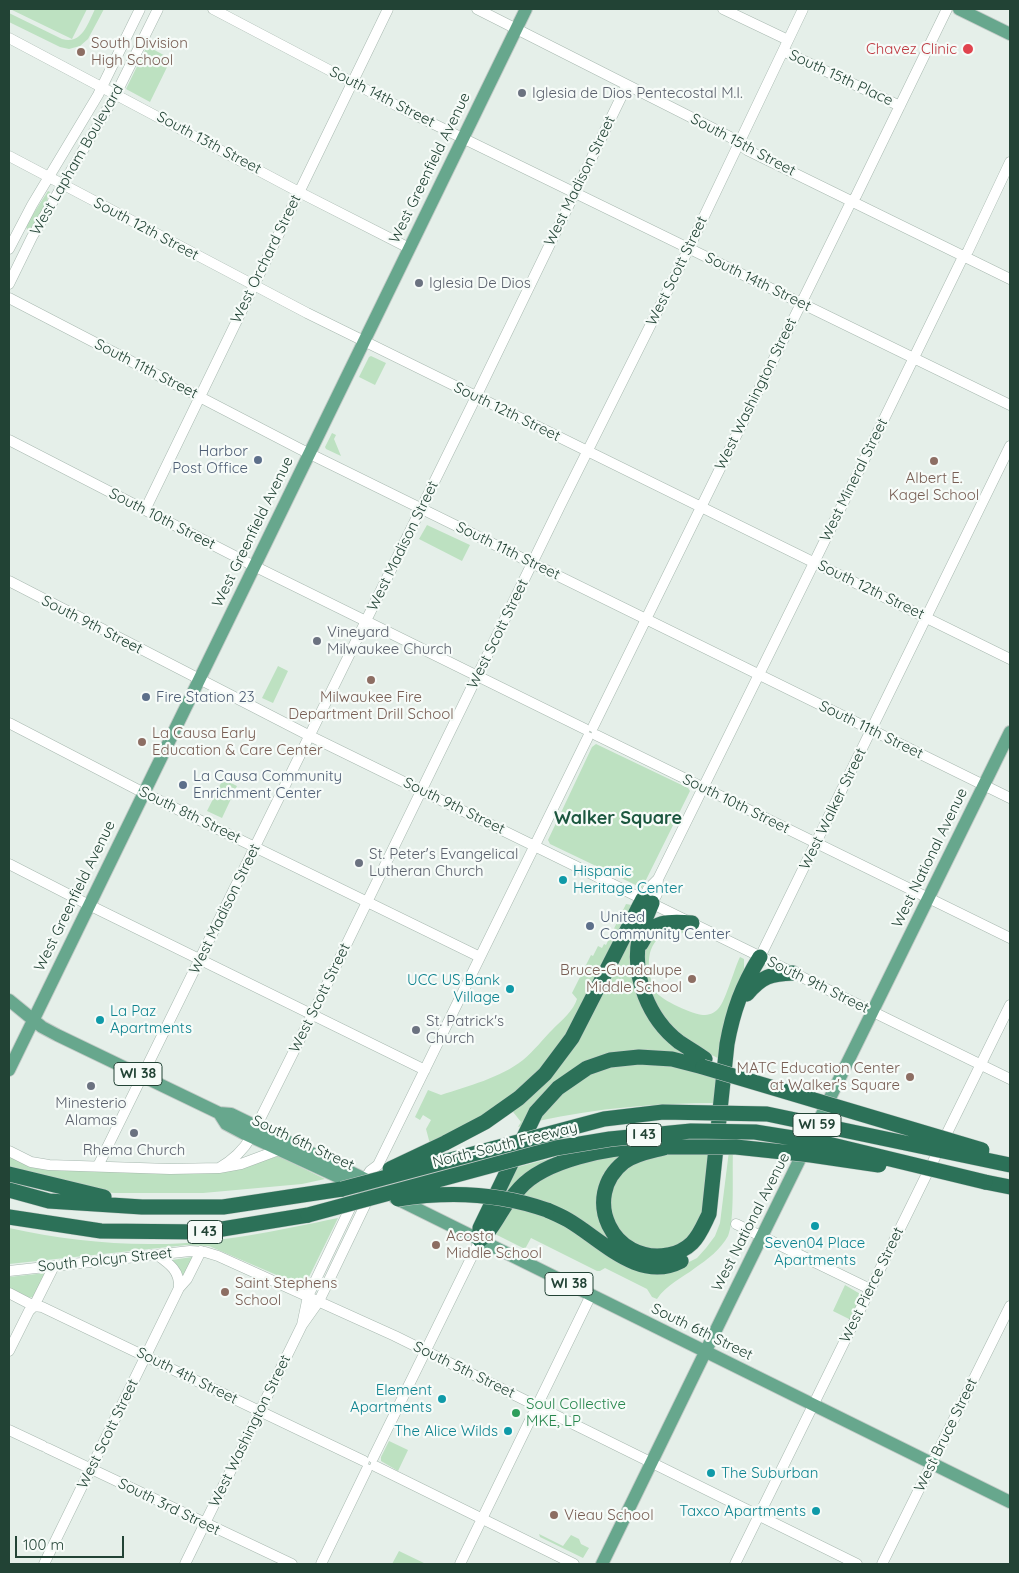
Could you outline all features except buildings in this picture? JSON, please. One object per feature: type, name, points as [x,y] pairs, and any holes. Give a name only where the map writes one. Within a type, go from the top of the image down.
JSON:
[{"type":"highway","points":[[648,901],[638,941],[639,974],[645,997],[658,1020],[678,1041],[704,1063]]},
{"type":"highway","points":[[342,1189],[446,1144],[486,1122],[520,1098],[545,1074],[572,1038],[648,901]]},
{"type":"highway","points":[[638,952],[645,936],[650,930],[670,922],[692,923]]},
{"type":"highway","points":[[308,1215],[414,1197],[471,1195],[502,1198],[547,1210],[568,1220],[628,1260],[644,1266],[660,1268],[676,1264],[693,1254],[703,1245],[712,1231],[717,1214],[740,1017],[760,956]]},
{"type":"highway","points":[[667,1147],[638,1154],[624,1163],[610,1179],[606,1189],[604,1211],[613,1235],[624,1246],[639,1254],[657,1257],[675,1254],[691,1245],[701,1231],[709,1214],[727,1044],[732,1018],[741,991],[760,956]]},
{"type":"highway","points":[[748,994],[757,982],[768,976],[794,973]]},
{"type":"highway","points":[[480,1240],[480,1228],[536,1112],[558,1088],[587,1068],[610,1060],[639,1057],[704,1063],[759,1084],[1010,1158]]},
{"type":"highway","name":"North-South Freeway","points":[[9,1190],[49,1201],[142,1206],[223,1207],[342,1189],[604,1119],[663,1112],[767,1114],[1010,1165]]},
{"type":"highway","name":"North-South Freeway","points":[[9,1216],[101,1231],[204,1232],[308,1215],[556,1148],[610,1138],[691,1131],[755,1132],[824,1143],[1010,1187]]},
{"type":"highway","points":[[480,1240],[489,1232],[504,1207],[522,1186],[544,1172],[566,1160],[639,1147],[736,1147],[811,1155],[985,1182]]},
{"type":"highway","points":[[9,1174],[142,1206]]},
{"type":"highway","points":[[9,1222],[101,1231]]},
{"type":"main road","name":"West Greenfield Avenue","points":[[9,1070],[526,9]]},
{"type":"main road","points":[[958,9],[1010,34]]},
{"type":"main road","name":"West National Avenue","points":[[602,1564],[1010,732]]},
{"type":"main road","name":"South 6th Street","points":[[9,1000],[33,1020],[57,1036],[219,1114],[231,1114],[278,1150],[370,1187],[1010,1502]]},
{"type":"main road","name":"South 6th Street","points":[[254,1132],[305,1150],[370,1187]]},
{"type":"street","name":"West Lapham Boulevard","points":[[9,249],[32,205],[102,87],[140,9]]},
{"type":"street","name":"West Lapham Boulevard","points":[[9,284],[32,238],[116,94],[158,9]]},
{"type":"street","name":"South 14th Street","points":[[213,9],[463,138],[1010,405]]},
{"type":"street","name":"West Orchard Street","points":[[145,510],[388,9]]},
{"type":"street","name":"South 15th Street","points":[[477,9],[730,138],[747,150],[1010,279]]},
{"type":"street","name":"South 15th Place","points":[[723,9],[788,40]]},
{"type":"street","name":"West Scott Street","points":[[219,1168],[233,1160],[240,1153],[254,1132],[688,248],[803,9]]},
{"type":"street","name":"West Washington Street","points":[[302,1325],[308,1296],[370,1187],[379,1176],[378,1165],[700,506],[856,196],[947,9]]},
{"type":"street","name":"South 13th Street","points":[[9,38],[299,192],[409,248]]},
{"type":"street","name":"South 15th Place","points":[[783,51],[900,106]]},
{"type":"street","name":"West Madison Street","points":[[98,1166],[627,86]]},
{"type":"street","name":"South 12th Street","points":[[9,156],[364,341],[1010,659]]},
{"type":"street","name":"West Mineral Street","points":[[648,901],[657,894],[658,879],[814,563],[912,358],[1010,162]]},
{"type":"street","name":"South 11th Street","points":[[9,298],[309,453],[1010,798]]},
{"type":"street","name":"South 10th Street","points":[[9,440],[366,622],[1010,938]]},
{"type":"street","name":"West Walker Street","points":[[760,956],[1010,446]]},
{"type":"street","name":"South 9th Street","points":[[9,581],[310,736],[1010,1079]]},
{"type":"street","name":"South 8th Street","points":[[9,723],[144,793],[480,957]]},
{"type":"street","points":[[9,864],[425,1070]]},
{"type":"street","name":"West Pierce Street","points":[[734,1564],[1010,1006]]},
{"type":"street","points":[[9,1151],[31,1162],[49,1165],[219,1168],[248,1162],[278,1150],[294,1147],[305,1150]]},
{"type":"street","name":"West Washington Street","points":[[185,1564],[302,1325],[319,1301],[370,1187]]},
{"type":"street","points":[[736,1224],[870,1289]]},
{"type":"street","points":[[320,1564],[480,1240]]},
{"type":"street","name":"South Polcyn Street","points":[[9,1271],[190,1251],[201,1252]]},
{"type":"street","name":"West Scott Street","points":[[44,1564],[179,1288],[187,1279],[201,1252]]},
{"type":"street","name":"South 5th Street","points":[[201,1252],[218,1256],[425,1351],[857,1564]]},
{"type":"street","points":[[156,1255],[173,1267],[178,1274],[179,1288]]},
{"type":"street","points":[[9,1352],[54,1266]]},
{"type":"street","name":"South 4th Street","points":[[9,1293],[370,1464],[574,1564]]},
{"type":"street","points":[[460,1564],[591,1295]]},
{"type":"street","name":"West Bruce Street","points":[[882,1564],[1010,1306]]},
{"type":"street","name":"South 3rd Street","points":[[9,1430],[292,1564]]},
{"type":"green space","points":[[10,9],[87,9],[72,39]]},
{"type":"green space","points":[[95,9],[104,9],[88,39],[80,46],[69,49],[60,47],[9,22],[9,13],[62,39],[69,40],[79,36],[87,26]]},
{"type":"green space","points":[[147,46],[171,59],[150,102],[126,89]]},
{"type":"green space","points":[[48,191],[50,192],[43,211],[31,230],[27,230],[26,225]]},
{"type":"green space","points":[[371,356],[386,363],[375,385],[359,377]]},
{"type":"green space","points":[[332,433],[336,435],[334,439],[341,456],[325,447]]},
{"type":"green space","points":[[427,525],[470,545],[462,561],[419,539]]},
{"type":"green space","points":[[278,666],[288,671],[273,703],[262,698]]},
{"type":"green space","points":[[596,744],[688,788],[690,791],[642,888],[550,844],[548,840],[592,747]]},
{"type":"green space","points":[[223,779],[237,786],[222,818],[207,811]]},
{"type":"green space","points":[[626,904],[632,905],[573,1029],[527,1085],[485,1115],[430,1144],[426,1129],[431,1120],[423,1115],[420,1120],[415,1117],[428,1090],[441,1095],[473,1085],[504,1072],[523,1060],[573,1007],[577,999],[572,993],[591,955],[593,956],[598,946],[602,948],[604,944],[606,945]]},
{"type":"green space","points":[[637,921],[641,995],[701,1060],[603,1058],[525,1125],[518,1127],[521,1122],[510,1108],[530,1091]]},
{"type":"green space","points":[[678,929],[689,932],[662,936],[654,943],[649,956],[649,971],[653,986],[659,995],[693,1013],[703,1015],[716,1011],[723,1001],[740,957],[744,959],[744,973],[723,1061],[677,1033],[656,1009],[643,972],[646,942],[656,931]]},
{"type":"green space","points":[[641,1060],[721,1077],[718,1103],[628,1107],[538,1121],[551,1102],[591,1070]]},
{"type":"green space","points":[[638,1150],[639,1152],[618,1164],[605,1181],[601,1201],[604,1221],[614,1240],[630,1253],[651,1260],[681,1255],[696,1246],[703,1237],[712,1219],[719,1155],[722,1155],[717,1198],[712,1223],[702,1241],[686,1255],[669,1261],[653,1261],[638,1258],[608,1242],[566,1214],[520,1196],[547,1175],[561,1168],[605,1155]]},
{"type":"green space","points":[[713,1151],[704,1217],[682,1246],[645,1252],[616,1231],[608,1197],[619,1173],[650,1154]]},
{"type":"green space","points":[[729,1151],[733,1152],[733,1196],[732,1219],[728,1236],[713,1254],[670,1286],[657,1299],[652,1297],[647,1289],[605,1268],[597,1271],[531,1238],[525,1249],[495,1234],[513,1204],[535,1210],[614,1255],[683,1265],[697,1258],[715,1236],[720,1223]]},
{"type":"green space","points":[[9,1156],[24,1162],[209,1173],[244,1167],[278,1156],[325,1179],[302,1184],[203,1193],[115,1193],[88,1191],[9,1169]]},
{"type":"green space","points":[[556,1157],[501,1204],[514,1168]]},
{"type":"green space","points":[[338,1218],[307,1281],[305,1284],[301,1283],[300,1285],[209,1246],[187,1245],[9,1264],[9,1228],[43,1235],[96,1242],[173,1244],[220,1240]]},
{"type":"green space","points":[[193,1258],[183,1277],[172,1260]]},
{"type":"green space","points":[[46,1273],[33,1297],[28,1298],[9,1288],[9,1277]]},
{"type":"green space","points":[[845,1285],[862,1295],[851,1320],[833,1311]]},
{"type":"green space","points":[[389,1441],[408,1450],[398,1471],[381,1461]]},
{"type":"green space","points":[[539,1534],[563,1546],[571,1535],[589,1548],[583,1558],[540,1537]]},
{"type":"green space","points":[[399,1551],[426,1564],[392,1564]]},
{"type":"place","name":"Chavez Clinic","points":[[968,49]]},
{"type":"place","name":"South Division High School","points":[[81,52]]},
{"type":"place","name":"Iglesia de Dios Pentecostal M.I.","points":[[522,93]]},
{"type":"place","name":"Iglesia De Dios","points":[[419,283]]},
{"type":"place","name":"Harbor Post Office","points":[[258,460]]},
{"type":"place","name":"Albert E. Kagel School","points":[[934,461]]},
{"type":"place","name":"Vineyard Milwaukee Church","points":[[317,641]]},
{"type":"place","name":"Milwaukee Fire Department Drill School","points":[[371,680]]},
{"type":"place","name":"Fire Station 23","points":[[146,697]]},
{"type":"place","name":"La Causa Early Education & Care Center","points":[[142,742]]},
{"type":"place","name":"La Causa Community Enrichment Center","points":[[183,785]]},
{"type":"place","name":"St. Peter's Evangelical Lutheran Church","points":[[359,863]]},
{"type":"place","name":"Hispanic Heritage Center","points":[[563,880]]},
{"type":"place","name":"United Community Center","points":[[590,926]]},
{"type":"place","name":"Bruce-Guadalupe Middle School","points":[[692,979]]},
{"type":"place","name":"UCC US Bank Village","points":[[510,989]]},
{"type":"place","name":"La Paz Apartments","points":[[100,1020]]},
{"type":"place","name":"St. Patrick's Church","points":[[416,1030]]},
{"type":"place","name":"MATC Education Center at Walker's Square","points":[[910,1077]]},
{"type":"place","name":"Minesterio Alamas","points":[[91,1086]]},
{"type":"place","name":"Rhema Church","points":[[134,1133]]},
{"type":"place","name":"Seven04 Place Apartments","points":[[815,1226]]},
{"type":"place","name":"Acosta Middle School","points":[[436,1245]]},
{"type":"place","name":"Saint Stephens School","points":[[225,1292]]},
{"type":"place","name":"Element Apartments","points":[[442,1399]]},
{"type":"place","name":"Soul Collective MKE, LP","points":[[516,1413]]},
{"type":"place","name":"The Alice Wilds","points":[[508,1431]]},
{"type":"place","name":"The Suburban","points":[[711,1473]]},
{"type":"place","name":"Taxco Apartments","points":[[816,1511]]},
{"type":"place","name":"Vieau School","points":[[554,1515]]},
{"type":"district","name":"Walker Square","points":[[618,819]]}]
